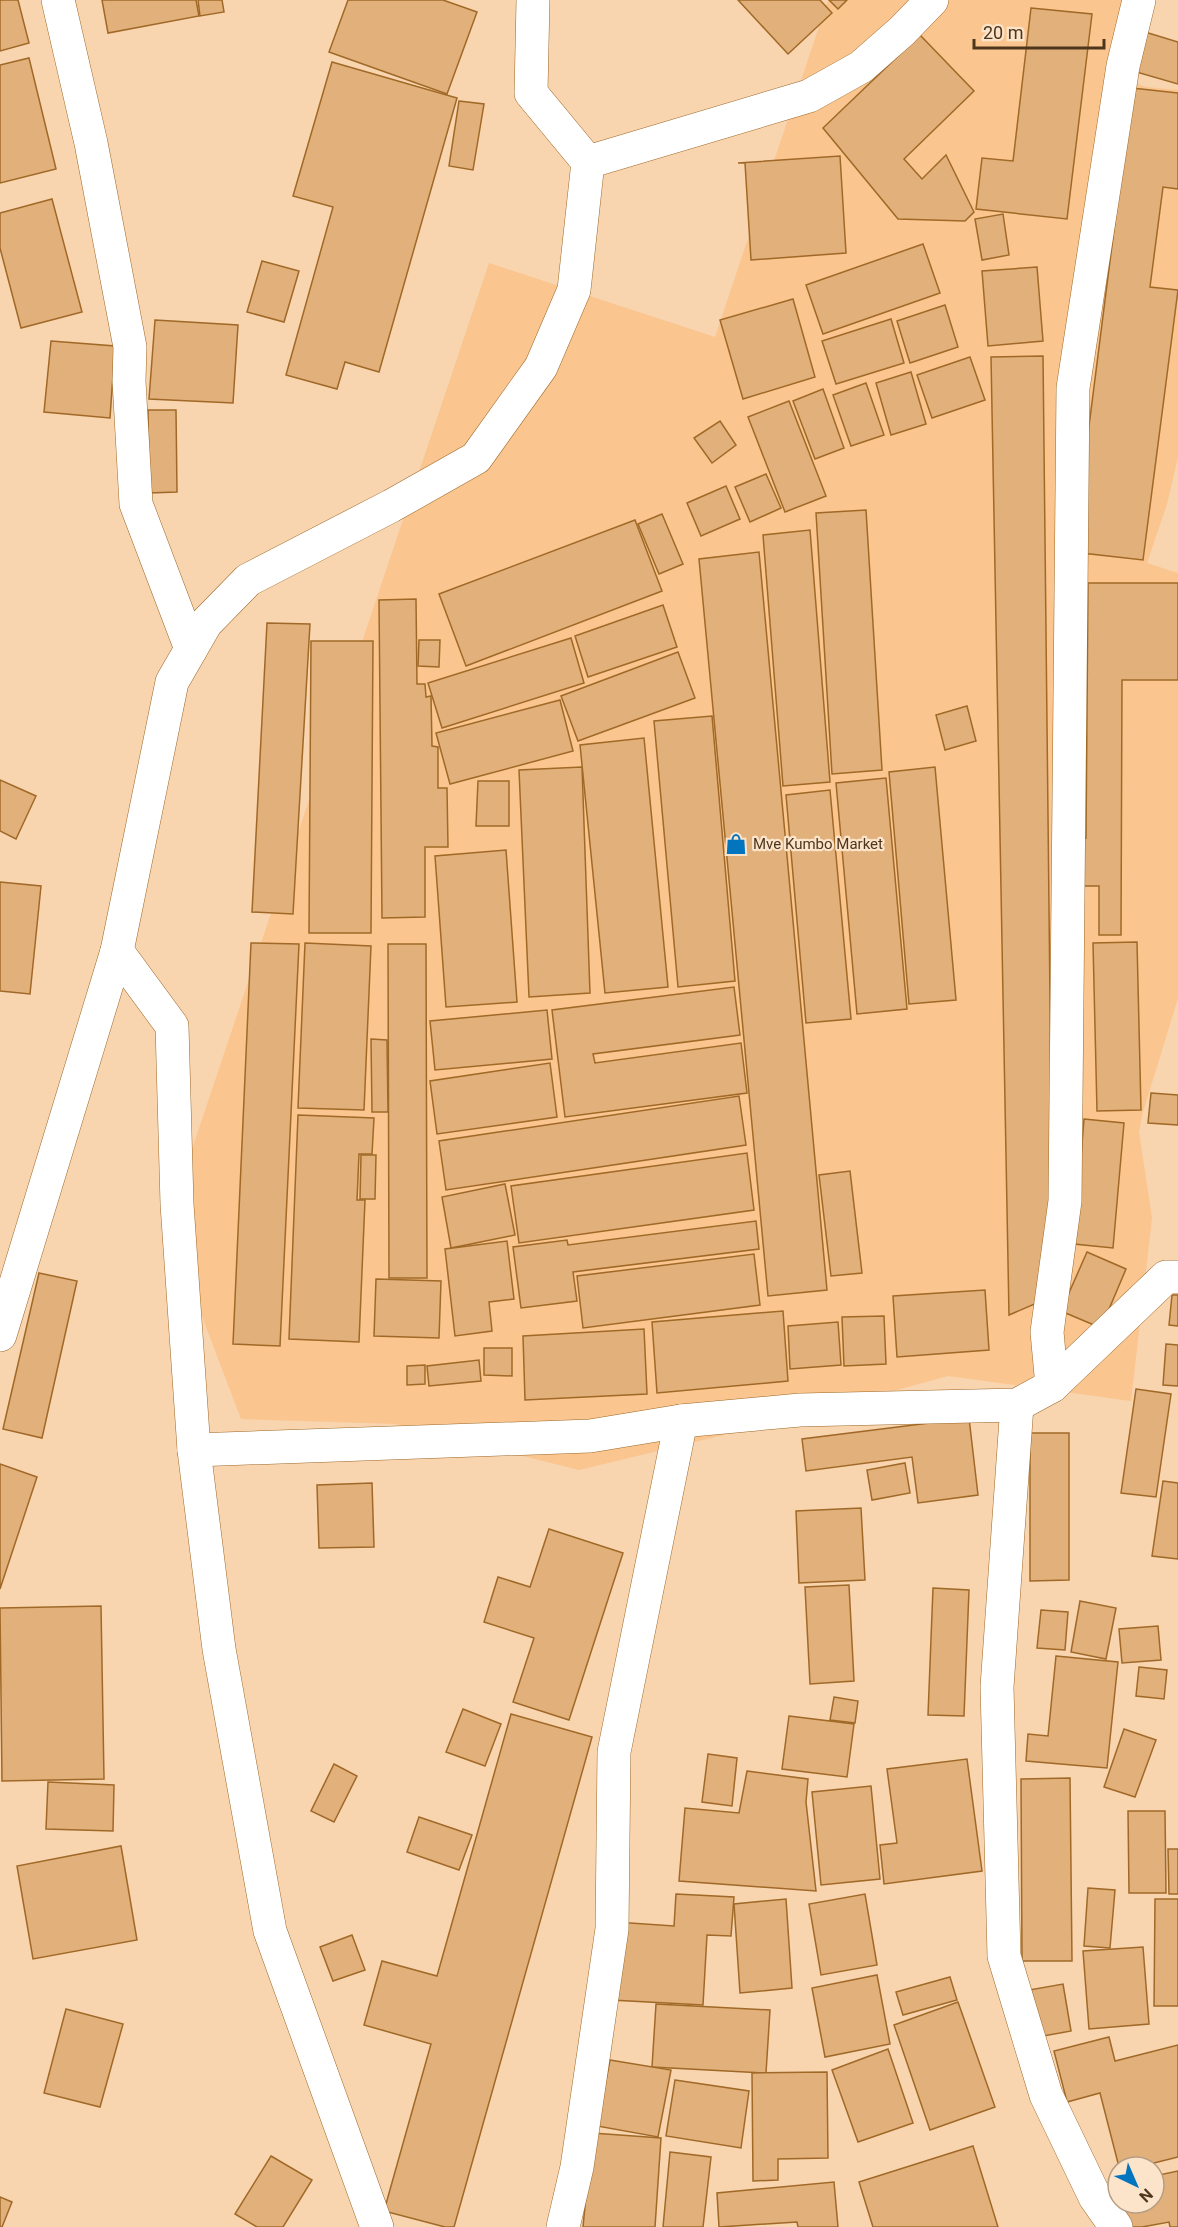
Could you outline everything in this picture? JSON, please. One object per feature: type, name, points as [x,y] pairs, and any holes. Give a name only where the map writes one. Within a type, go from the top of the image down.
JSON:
[{"type":"street","points":[[58,0],[91,143],[130,347],[129,381],[136,504],[191,649]]},
{"type":"street","points":[[0,1335],[117,951],[172,682],[206,622],[248,580],[391,506],[476,458],[541,367],[574,290],[588,162],[531,93],[532,0]]},
{"type":"street","points":[[588,162],[810,96],[861,67],[902,31],[932,0]]},
{"type":"street","points":[[1052,1386],[1047,1332],[1065,1201],[1073,388],[1123,66],[1139,0]]},
{"type":"street","points":[[117,951],[172,1026],[177,1204],[194,1450],[219,1649],[270,1931],[377,2227]]},
{"type":"street","points":[[194,1450],[590,1436],[681,1421],[800,1410],[1017,1405],[1052,1386],[1166,1277],[1178,1277]]},
{"type":"street","points":[[1017,1405],[997,1688],[1004,1956],[1046,2095],[1095,2197],[1116,2227]]},
{"type":"street","points":[[563,2227],[577,2167],[612,1929],[614,1752],[681,1421]]},
{"type":"shaded area","name":"Mve Kumbo Market","points":[[828,0],[1128,0],[1109,74],[1146,87],[1178,90],[1178,457],[1167,504],[1147,563],[1178,573],[1178,998],[1139,1132],[1152,1218],[1131,1401],[948,1376],[798,1417],[579,1470],[396,1424],[241,1419],[167,1224],[489,263],[715,337]]},
{"type":"building","points":[[0,0],[18,0],[29,43],[0,51]]},
{"type":"building","points":[[102,0],[196,0],[199,16],[108,33]]},
{"type":"building","points":[[198,0],[222,0],[224,12],[200,16]]},
{"type":"building","points":[[348,0],[443,0],[477,12],[447,94],[329,52]]},
{"type":"building","points":[[738,0],[820,0],[832,13],[788,54]]},
{"type":"building","points":[[829,0],[847,0],[838,9]]},
{"type":"building","points":[[1031,8],[1092,14],[1067,219],[976,209],[982,158],[1013,161]]},
{"type":"building","points":[[1145,32],[1178,42],[1178,84],[1133,71]]},
{"type":"building","points":[[920,35],[974,91],[904,159],[922,179],[946,155],[974,212],[965,221],[898,219],[823,128]]},
{"type":"building","points":[[29,58],[56,169],[0,183],[0,65]]},
{"type":"building","points":[[332,62],[457,98],[379,372],[345,362],[337,389],[286,375],[333,207],[293,196]]},
{"type":"building","points":[[1132,88],[1178,93],[1178,189],[1163,187],[1150,287],[1178,290],[1143,560],[1073,552]]},
{"type":"building","points":[[459,101],[484,104],[473,170],[449,166]]},
{"type":"building","points":[[840,156],[846,253],[751,260],[745,163],[738,163]]},
{"type":"building","points":[[52,199],[82,312],[21,328],[0,248],[0,213]]},
{"type":"building","points":[[1003,214],[1009,255],[982,260],[975,219]]},
{"type":"building","points":[[923,244],[940,293],[823,334],[806,285]]},
{"type":"building","points":[[262,261],[299,271],[284,322],[247,312]]},
{"type":"building","points":[[1037,267],[1043,341],[988,346],[982,271]]},
{"type":"building","points":[[793,299],[815,377],[743,399],[720,320]]},
{"type":"building","points":[[945,305],[958,347],[910,363],[897,321]]},
{"type":"building","points":[[891,319],[904,363],[836,384],[822,341]]},
{"type":"building","points":[[155,320],[238,325],[233,403],[149,399]]},
{"type":"building","points":[[51,341],[115,346],[110,418],[44,412]]},
{"type":"building","points":[[1043,356],[1053,1275],[1037,1303],[1009,1315],[991,357]]},
{"type":"building","points":[[970,357],[985,400],[932,418],[917,375]]},
{"type":"building","points":[[911,372],[926,424],[891,435],[876,383]]},
{"type":"building","points":[[866,383],[884,435],[851,446],[833,395]]},
{"type":"building","points":[[823,389],[844,448],[815,459],[793,401]]},
{"type":"building","points":[[789,401],[826,496],[785,512],[748,417]]},
{"type":"building","points":[[148,410],[176,410],[177,492],[149,493]]},
{"type":"building","points":[[720,421],[736,445],[712,463],[694,438]]},
{"type":"building","points":[[766,474],[781,508],[750,522],[735,487]]},
{"type":"building","points":[[726,486],[740,519],[701,536],[687,503]]},
{"type":"building","points":[[866,510],[882,770],[832,774],[816,513]]},
{"type":"building","points":[[662,514],[683,564],[659,574],[638,524]]},
{"type":"building","points":[[635,520],[662,591],[466,666],[439,594]]},
{"type":"building","points":[[810,530],[830,782],[783,786],[763,535]]},
{"type":"building","points":[[759,552],[827,1290],[768,1296],[699,559]]},
{"type":"building","points":[[1088,583],[1178,583],[1178,680],[1122,680],[1121,935],[1099,935],[1099,886],[1079,886],[1080,839],[1086,838]]},
{"type":"building","points":[[416,599],[417,684],[425,684],[426,697],[431,696],[432,746],[438,747],[438,788],[447,788],[448,847],[425,847],[425,917],[382,918],[379,600]]},
{"type":"building","points":[[663,605],[677,647],[588,677],[575,636]]},
{"type":"building","points":[[267,623],[310,624],[293,914],[252,912]]},
{"type":"building","points":[[571,638],[584,683],[442,728],[428,683]]},
{"type":"building","points":[[419,640],[440,640],[439,667],[418,666]]},
{"type":"building","points":[[311,641],[373,641],[371,933],[309,933]]},
{"type":"building","points":[[678,652],[695,698],[578,741],[561,696]]},
{"type":"building","points":[[560,700],[573,751],[450,784],[436,733]]},
{"type":"building","points":[[967,706],[976,741],[945,750],[936,715]]},
{"type":"building","points":[[712,716],[735,981],[678,987],[654,721]]},
{"type":"building","points":[[644,738],[668,987],[605,993],[580,745]]},
{"type":"building","points":[[582,767],[590,993],[529,997],[519,770]]},
{"type":"building","points":[[935,767],[956,1000],[909,1004],[889,772]]},
{"type":"building","points":[[886,778],[907,1009],[857,1014],[836,783]]},
{"type":"building","points":[[0,780],[36,796],[16,839],[0,831]]},
{"type":"building","points":[[478,781],[509,781],[509,826],[476,826]]},
{"type":"building","points":[[830,790],[851,1019],[806,1023],[786,795]]},
{"type":"building","points":[[506,850],[517,1002],[446,1007],[435,856]]},
{"type":"building","points":[[0,882],[41,886],[30,994],[0,991]]},
{"type":"building","points":[[1137,942],[1141,1110],[1097,1111],[1093,943]]},
{"type":"building","points":[[251,943],[299,944],[280,1346],[233,1344]]},
{"type":"building","points":[[305,943],[371,946],[364,1110],[298,1108]]},
{"type":"building","points":[[388,944],[426,944],[427,1278],[389,1278]]},
{"type":"building","points":[[734,987],[740,1035],[593,1054],[595,1063],[741,1043],[747,1093],[565,1117],[552,1010]]},
{"type":"building","points":[[547,1010],[552,1059],[435,1070],[430,1021]]},
{"type":"building","points":[[371,1039],[387,1040],[388,1112],[372,1112]]},
{"type":"building","points":[[550,1063],[557,1117],[437,1134],[430,1081]]},
{"type":"building","points":[[1151,1093],[1178,1095],[1178,1125],[1148,1123]]},
{"type":"building","points":[[739,1096],[746,1145],[446,1190],[439,1141]]},
{"type":"building","points":[[298,1115],[374,1118],[372,1154],[359,1154],[357,1200],[365,1200],[359,1342],[289,1339]]},
{"type":"building","points":[[1084,1119],[1124,1123],[1113,1248],[1074,1244]]},
{"type":"building","points":[[747,1153],[754,1210],[519,1243],[511,1186]]},
{"type":"building","points":[[361,1155],[376,1155],[375,1199],[360,1199]]},
{"type":"building","points":[[850,1171],[862,1273],[831,1276],[819,1175]]},
{"type":"building","points":[[505,1184],[515,1235],[451,1248],[442,1197]]},
{"type":"building","points":[[756,1221],[759,1249],[573,1272],[577,1301],[521,1308],[513,1247],[567,1240],[568,1245]]},
{"type":"building","points":[[507,1241],[514,1299],[489,1302],[492,1331],[455,1336],[445,1249]]},
{"type":"building","points":[[1087,1252],[1126,1269],[1101,1328],[1061,1311]]},
{"type":"building","points":[[754,1254],[760,1305],[583,1328],[577,1276]]},
{"type":"building","points":[[39,1273],[77,1281],[42,1438],[3,1429]]},
{"type":"building","points":[[376,1279],[441,1281],[439,1338],[374,1336]]},
{"type":"building","points":[[985,1290],[989,1350],[897,1357],[893,1296]]},
{"type":"building","points":[[1172,1295],[1178,1295],[1178,1326],[1169,1325]]},
{"type":"building","points":[[783,1311],[788,1381],[657,1393],[652,1322]]},
{"type":"building","points":[[884,1316],[886,1364],[844,1366],[842,1317]]},
{"type":"building","points":[[838,1322],[841,1365],[790,1369],[788,1326]]},
{"type":"building","points":[[644,1329],[647,1394],[525,1400],[523,1336]]},
{"type":"building","points":[[1166,1344],[1178,1345],[1178,1386],[1163,1385]]},
{"type":"building","points":[[484,1348],[512,1348],[512,1376],[484,1375]]},
{"type":"building","points":[[479,1360],[481,1381],[429,1386],[427,1366]]},
{"type":"building","points":[[425,1365],[425,1384],[407,1385],[407,1366]]},
{"type":"building","points":[[1136,1389],[1171,1394],[1156,1497],[1121,1493]]},
{"type":"building","points":[[969,1418],[978,1495],[918,1503],[912,1457],[806,1471],[802,1439]]},
{"type":"building","points":[[1030,1433],[1069,1433],[1069,1580],[1030,1581]]},
{"type":"building","points":[[905,1463],[910,1493],[872,1500],[867,1470]]},
{"type":"building","points":[[0,1464],[37,1477],[0,1589]]},
{"type":"building","points":[[1163,1481],[1178,1483],[1178,1559],[1152,1556]]},
{"type":"building","points":[[372,1483],[374,1547],[319,1548],[317,1485]]},
{"type":"building","points":[[861,1508],[865,1580],[799,1583],[796,1511]]},
{"type":"building","points":[[549,1529],[623,1553],[569,1720],[513,1702],[534,1638],[484,1622],[498,1577],[530,1587]]},
{"type":"building","points":[[849,1585],[854,1681],[810,1684],[805,1587]]},
{"type":"building","points":[[933,1588],[969,1590],[964,1716],[928,1715]]},
{"type":"building","points":[[1080,1601],[1116,1608],[1106,1659],[1071,1652]]},
{"type":"building","points":[[101,1606],[104,1779],[2,1781],[0,1608]]},
{"type":"building","points":[[1041,1610],[1068,1612],[1065,1650],[1037,1648]]},
{"type":"building","points":[[1158,1626],[1161,1660],[1122,1663],[1119,1629]]},
{"type":"building","points":[[1056,1656],[1118,1662],[1107,1768],[1026,1761],[1028,1734],[1048,1736]]},
{"type":"building","points":[[1139,1667],[1167,1670],[1164,1699],[1136,1696]]},
{"type":"building","points":[[834,1697],[858,1701],[855,1723],[830,1720]]},
{"type":"building","points":[[463,1709],[501,1724],[485,1766],[446,1752]]},
{"type":"building","points":[[511,1714],[592,1737],[454,2227],[445,2227],[384,2211],[431,2044],[364,2025],[382,1961],[437,1976]]},
{"type":"building","points":[[789,1716],[854,1724],[847,1777],[782,1769]]},
{"type":"building","points":[[1124,1729],[1156,1740],[1135,1797],[1104,1787]]},
{"type":"building","points":[[708,1754],[737,1758],[732,1806],[702,1802]]},
{"type":"building","points":[[967,1759],[982,1871],[884,1884],[880,1845],[897,1843],[887,1769]]},
{"type":"building","points":[[334,1764],[357,1776],[334,1822],[311,1811]]},
{"type":"building","points":[[747,1771],[808,1779],[806,1802],[816,1891],[679,1881],[685,1808],[739,1813]]},
{"type":"building","points":[[1070,1778],[1072,1961],[1022,1961],[1021,1779]]},
{"type":"building","points":[[48,1782],[114,1785],[113,1831],[46,1829]]},
{"type":"building","points":[[871,1786],[880,1879],[821,1885],[812,1792]]},
{"type":"building","points":[[1128,1811],[1165,1811],[1166,1893],[1129,1893]]},
{"type":"building","points":[[419,1817],[472,1835],[459,1870],[407,1852]]},
{"type":"building","points":[[121,1846],[137,1940],[33,1959],[17,1866]]},
{"type":"building","points":[[1168,1849],[1178,1849],[1178,1894],[1169,1894]]},
{"type":"building","points":[[1088,1888],[1115,1890],[1110,1948],[1084,1946]]},
{"type":"building","points":[[676,1894],[734,1897],[731,1936],[707,1935],[703,2005],[611,2000],[616,1922],[674,1926]]},
{"type":"building","points":[[865,1894],[877,1965],[821,1975],[809,1904]]},
{"type":"building","points":[[786,1899],[792,1988],[740,1993],[734,1904]]},
{"type":"building","points":[[1155,1899],[1178,1899],[1178,2006],[1154,2006]]},
{"type":"building","points":[[352,1935],[365,1970],[333,1981],[320,1947]]},
{"type":"building","points":[[1143,1947],[1149,2024],[1089,2029],[1083,1951]]},
{"type":"building","points":[[877,1975],[890,2044],[825,2057],[812,1988]]},
{"type":"building","points":[[950,1977],[957,2000],[903,2015],[896,1992]]},
{"type":"building","points":[[1063,1984],[1071,2031],[1038,2037],[1029,1990]]},
{"type":"building","points":[[958,2002],[995,2107],[930,2130],[894,2025]]},
{"type":"building","points":[[656,2004],[770,2010],[766,2073],[652,2067]]},
{"type":"building","points":[[66,2009],[123,2024],[100,2107],[44,2093]]},
{"type":"building","points":[[1109,2037],[1115,2061],[1178,2045],[1178,2157],[1166,2160],[1166,2155],[1116,2155],[1100,2093],[1067,2102],[1054,2051]]},
{"type":"building","points":[[888,2049],[913,2123],[858,2142],[832,2070]]},
{"type":"building","points":[[610,2060],[671,2070],[658,2137],[597,2126]]},
{"type":"building","points":[[827,2072],[828,2158],[778,2159],[778,2180],[753,2181],[752,2073]]},
{"type":"building","points":[[675,2080],[749,2091],[741,2148],[666,2136]]},
{"type":"building","points":[[592,2133],[661,2138],[655,2227],[583,2227]]},
{"type":"building","points":[[973,2146],[998,2227],[873,2227],[859,2182]]},
{"type":"building","points":[[670,2152],[711,2157],[703,2227],[663,2227]]},
{"type":"building","points":[[271,2156],[312,2180],[283,2227],[257,2227],[235,2214]]},
{"type":"building","points":[[1178,2171],[1178,2227],[1170,2227],[1169,2222],[1128,2227],[1126,2215],[1166,2215],[1166,2174]]},
{"type":"building","points":[[834,2182],[838,2227],[798,2227],[797,2222],[719,2227],[717,2193]]},
{"type":"building","points":[[0,2197],[12,2202],[2,2227],[0,2227]]},
{"type":"place","name":"Mve Kumbo Market","points":[[736,844]]}]
